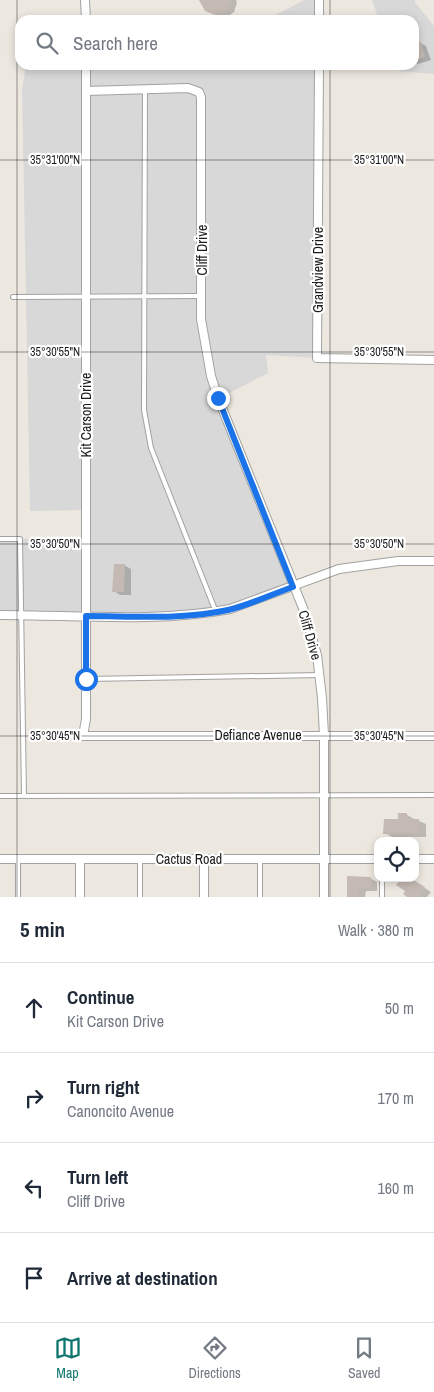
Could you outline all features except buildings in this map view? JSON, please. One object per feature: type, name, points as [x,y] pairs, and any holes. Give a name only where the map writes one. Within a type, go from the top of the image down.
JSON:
[{"type":"street","points":[[85,0],[86,15]]},
{"type":"street","points":[[319,0],[319,15]]},
{"type":"street","name":"Kit Carson Drive","points":[[83,736],[86,719],[86,70]]},
{"type":"street","name":"Grandview Drive","points":[[319,70],[317,358],[434,360]]},
{"type":"street","name":"Cliff Drive","points":[[145,89],[188,88],[199,92],[202,106],[201,320],[205,346],[218,398],[311,633],[320,675],[324,735],[324,897]]},
{"type":"street","points":[[86,91],[145,89]]},
{"type":"street","points":[[0,615],[178,615],[216,612],[293,587],[339,569],[398,560],[434,561]]},
{"type":"street","name":"Defiance Avenue","points":[[83,736],[434,736]]},
{"type":"street","name":"Cactus Road","points":[[0,859],[374,860]]},
{"type":"street","points":[[80,859],[80,897]]},
{"type":"street","points":[[204,859],[204,897]]},
{"type":"street","points":[[419,859],[434,859]]},
{"type":"lane","points":[[145,89],[144,410],[151,448],[216,612]]},
{"type":"lane","points":[[13,297],[201,296]]},
{"type":"lane","points":[[0,539],[20,538],[24,796]]},
{"type":"lane","points":[[86,679],[320,675]]},
{"type":"lane","points":[[0,796],[434,795]]},
{"type":"lane","points":[[18,859],[18,897]]},
{"type":"lane","points":[[140,859],[140,897]]},
{"type":"lane","points":[[260,860],[260,897]]},
{"type":"lane","points":[[382,882],[382,897]]},
{"type":"shaded area","points":[[304,0],[319,0],[319,15],[276,15]]},
{"type":"shaded area","points":[[372,0],[415,0],[434,26],[434,74],[399,70],[419,70],[419,15],[377,15]]},
{"type":"shaded area","points":[[25,70],[319,70],[317,358],[266,355],[268,373],[218,399],[293,587],[216,612],[0,617],[0,539],[85,538],[85,510],[30,511],[22,89]]},
{"type":"route","points":[[86,679],[86,616],[178,615],[216,612],[293,587],[218,398]]}]
